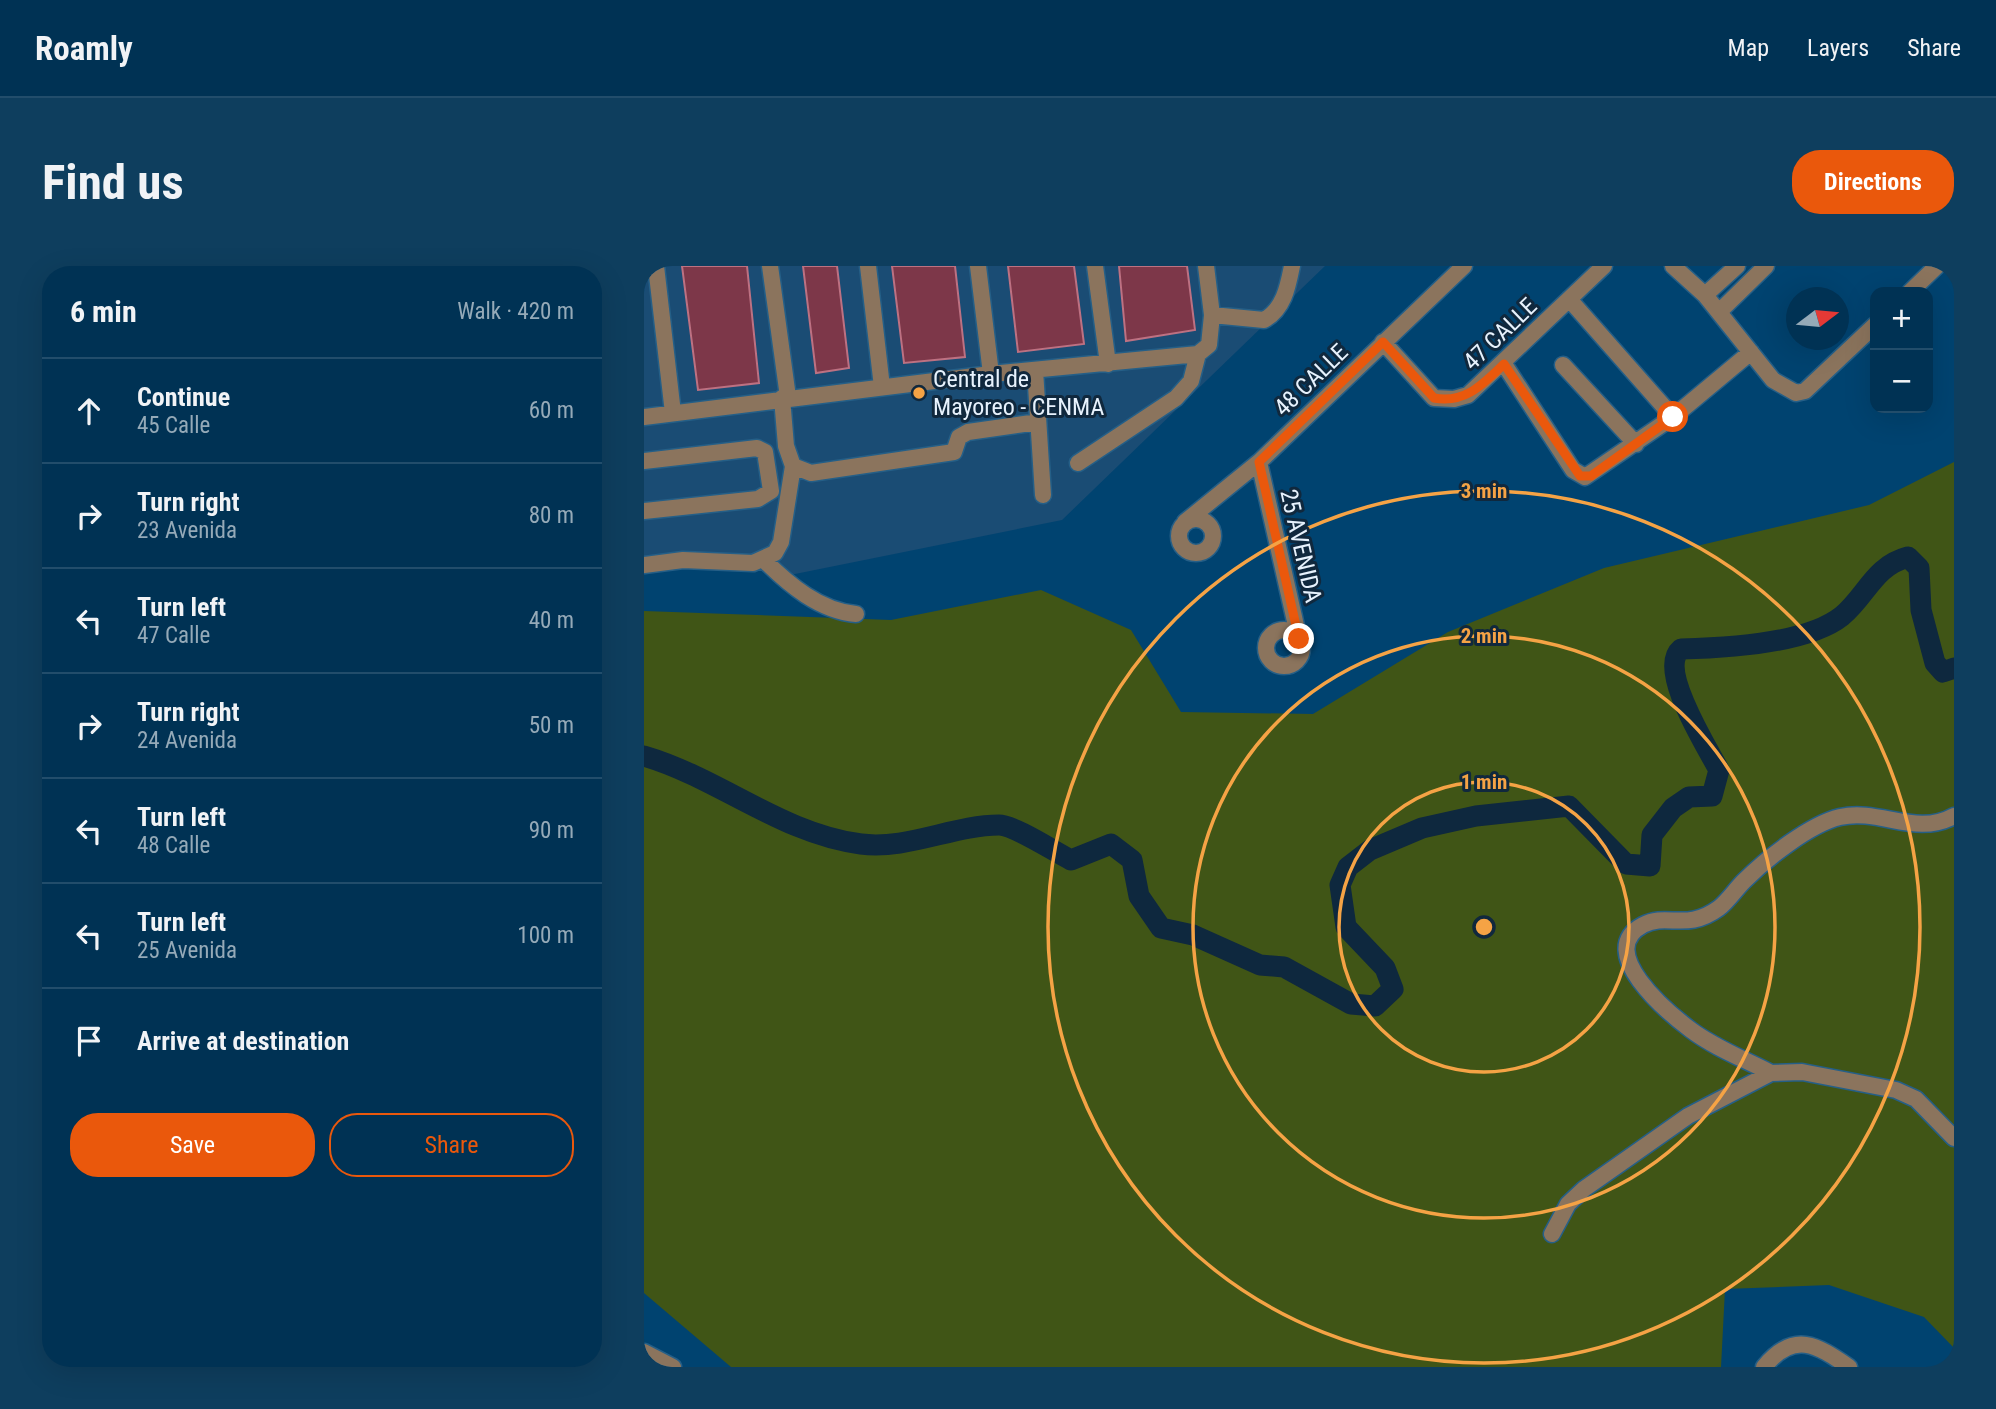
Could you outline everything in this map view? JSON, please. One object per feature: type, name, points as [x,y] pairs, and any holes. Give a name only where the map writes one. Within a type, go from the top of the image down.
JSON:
[{"type":"street","points":[[656,266],[673,413]]},
{"type":"street","points":[[644,565],[683,560],[764,560],[775,553],[781,542],[793,466],[786,446],[785,398],[770,266]]},
{"type":"street","points":[[868,266],[883,387]]},
{"type":"street","points":[[978,266],[991,374]]},
{"type":"street","points":[[1095,266],[1108,364]]},
{"type":"street","points":[[1078,463],[1176,398],[1191,382],[1204,350],[1212,315],[1206,266]]},
{"type":"street","points":[[1212,315],[1264,320],[1281,305],[1292,266]]},
{"type":"street","name":"48 CALLE","points":[[1185,522],[1259,462],[1464,266]]},
{"type":"street","name":"47 CALLE","points":[[1383,342],[1434,398],[1454,399],[1468,395],[1504,364],[1604,266]]},
{"type":"street","points":[[1673,266],[1705,295],[1773,380],[1787,390],[1805,391],[1870,330]]},
{"type":"street","points":[[1705,295],[1737,266]]},
{"type":"street","points":[[1719,312],[1766,266]]},
{"type":"street","points":[[1915,287],[1937,266]]},
{"type":"street","points":[[1569,299],[1673,417]]},
{"type":"street","points":[[644,417],[991,374],[1108,364],[1204,350]]},
{"type":"street","points":[[1504,364],[1573,470],[1585,477],[1673,417],[1751,352]]},
{"type":"street","points":[[1563,365],[1636,444]]},
{"type":"street","points":[[1035,370],[1043,495]]},
{"type":"street","points":[[793,466],[811,473],[833,472],[954,452],[959,437],[968,432],[1038,422]]},
{"type":"street","points":[[644,461],[761,449],[765,452],[771,491],[769,495],[758,499],[644,511]]},
{"type":"street","name":"25 AVENIDA","points":[[1259,462],[1299,639]]},
{"type":"street","points":[[764,560],[802,593],[839,612],[856,614]]},
{"type":"street","points":[[1771,1073],[1691,1030],[1650,993],[1630,969],[1626,951],[1630,937],[1644,925],[1697,922],[1713,912],[1763,863],[1826,822],[1868,816],[1918,826],[1934,824],[1954,816]]},
{"type":"street","points":[[1552,1234],[1568,1204],[1584,1189],[1688,1116],[1771,1073],[1802,1072],[1896,1090],[1916,1099],[1954,1138]]},
{"type":"street","points":[[1764,1367],[1786,1350],[1805,1343],[1819,1346],[1849,1367]]},
{"type":"street","points":[[644,1352],[673,1367]]},
{"type":"shaded area","name":"Central de Mayoreo - CENMA","points":[[644,266],[1325,266],[1062,520],[790,575],[765,553],[644,568]]},
{"type":"green space","points":[[1954,462],[1954,1348],[1924,1317],[1829,1285],[1725,1289],[1721,1367],[731,1367],[644,1293],[644,611],[891,620],[1041,590],[1131,630],[1181,712],[1313,714],[1448,632],[1604,568],[1869,505]]},
{"type":"building","points":[[682,266],[747,266],[759,383],[698,390]]},
{"type":"building","points":[[803,266],[837,266],[849,368],[816,373]]},
{"type":"building","points":[[892,266],[955,266],[965,357],[904,363]]},
{"type":"building","points":[[1008,266],[1074,266],[1084,344],[1018,352]]},
{"type":"building","points":[[1119,266],[1187,266],[1195,330],[1126,341]]},
{"type":"waterway","points":[[644,756],[672,766],[804,829],[861,844],[896,844],[965,829],[999,825],[1024,834],[1071,860],[1111,844],[1132,860],[1139,896],[1161,928],[1193,935],[1260,965],[1284,967],[1351,1004],[1375,1006],[1393,989],[1385,968],[1346,927],[1340,885],[1348,867],[1370,850],[1422,828],[1476,816],[1569,806],[1626,864],[1650,866],[1652,835],[1673,808],[1689,797],[1712,796],[1719,770],[1695,727],[1679,690],[1675,659],[1681,649],[1765,643],[1808,633],[1842,616],[1879,574],[1896,561],[1908,557],[1919,568],[1921,610],[1935,663],[1943,672],[1954,668]]},
{"type":"place","name":"Central de Mayoreo - CENMA","points":[[919,393]]},
{"type":"route","points":[[1299,639],[1259,462],[1383,342],[1434,398],[1444,400],[1468,395],[1504,364],[1573,470],[1580,476],[1591,476],[1673,417]]}]
